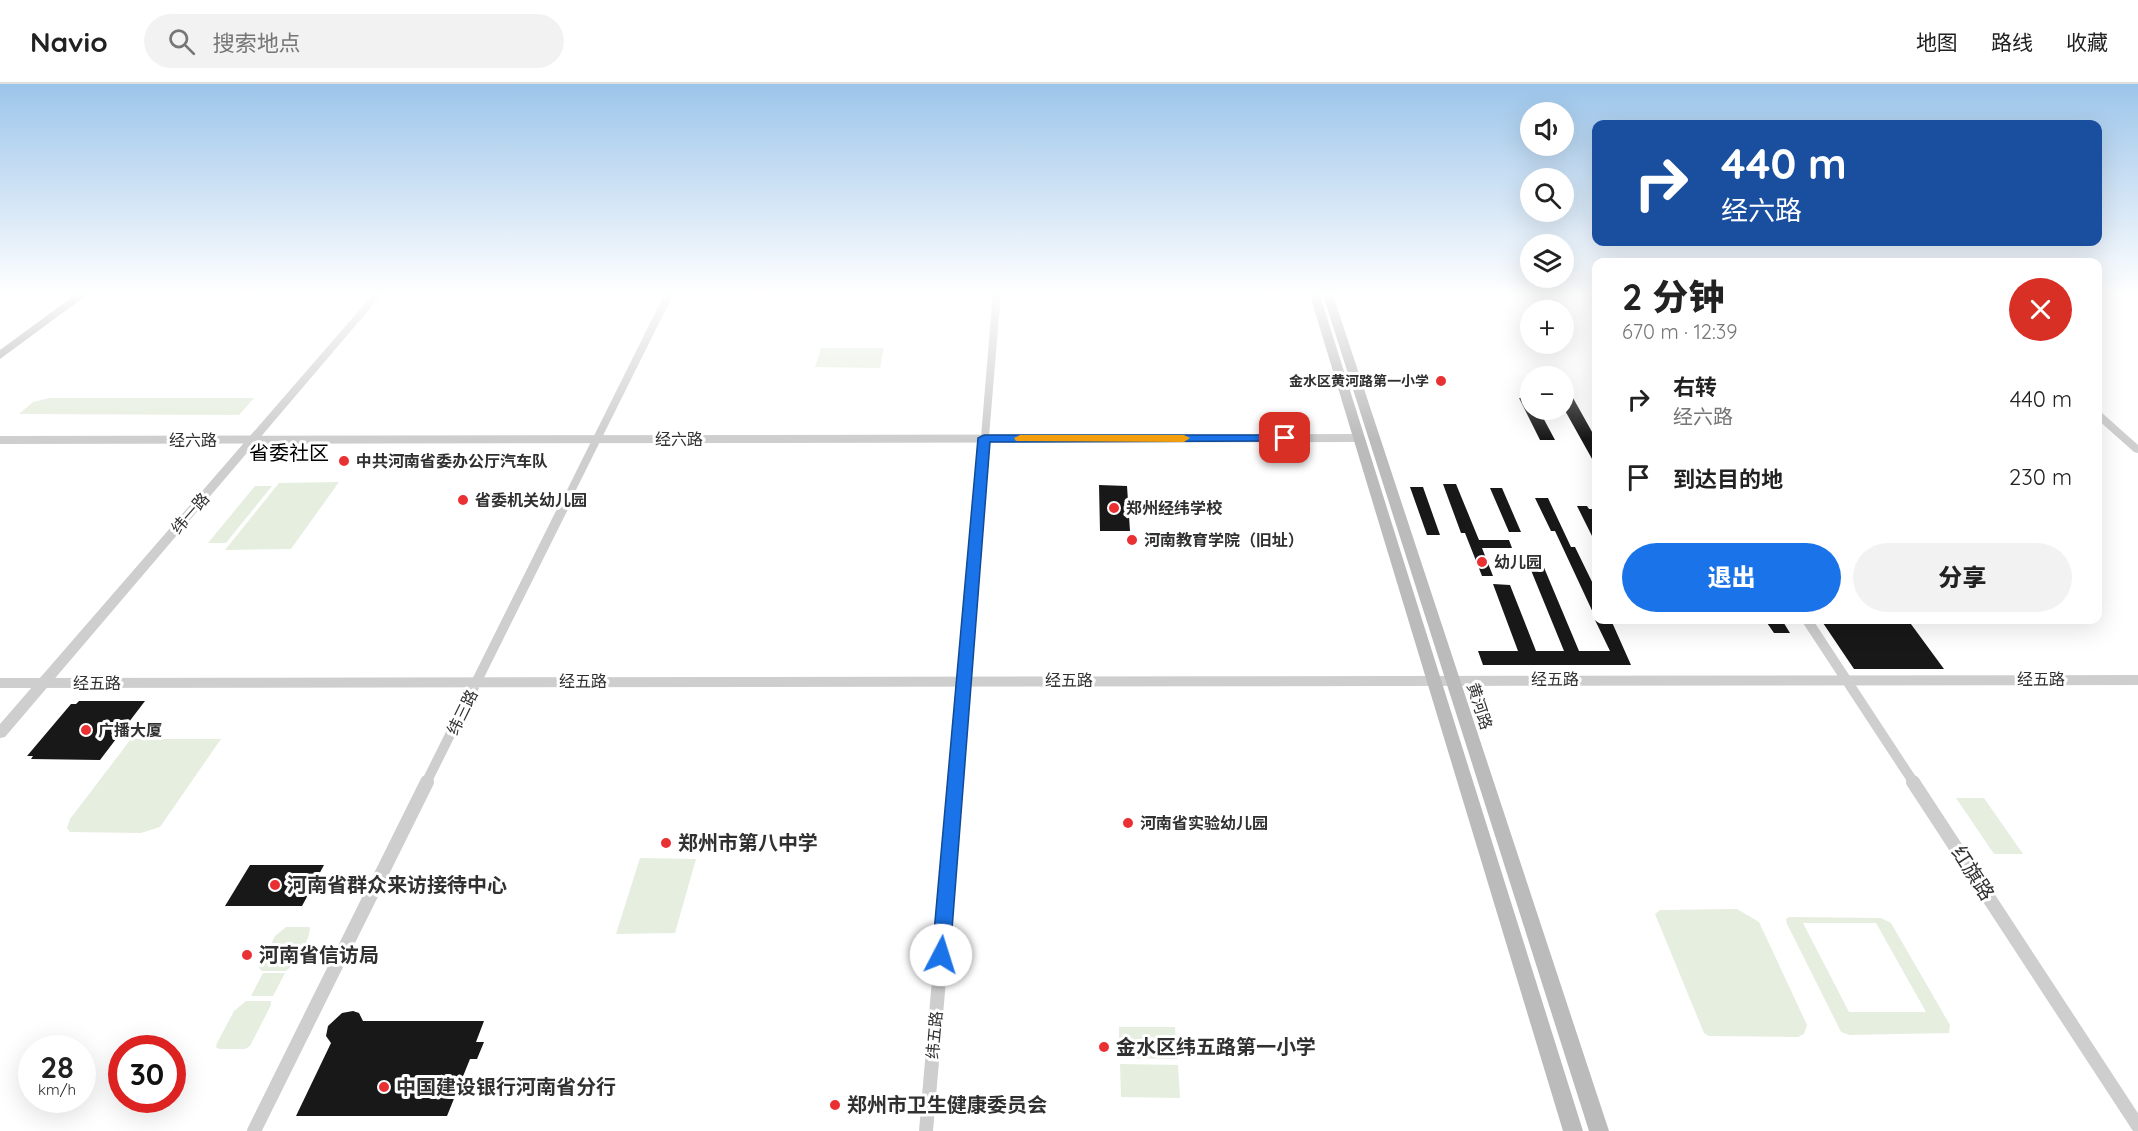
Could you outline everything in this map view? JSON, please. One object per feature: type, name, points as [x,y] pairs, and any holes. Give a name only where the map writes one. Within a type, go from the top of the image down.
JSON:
[{"type":"main road","points":[[0,356],[20,341]]},
{"type":"main road","points":[[1329,341],[1573,1131]]},
{"type":"main road","name":"黄河路","points":[[1343,341],[1599,1131]]},
{"type":"street","name":"纬一路","points":[[0,733],[338,341]]},
{"type":"street","name":"纬三路","points":[[254,1131],[646,341]]},
{"type":"street","name":"纬五路","points":[[926,1131],[993,341]]},
{"type":"street","points":[[2102,418],[2138,450]]},
{"type":"street","name":"经六路","points":[[0,440],[1359,438]]},
{"type":"street","name":"红旗路","points":[[1810,624],[2138,1126]]},
{"type":"street","name":"经五路","points":[[0,683],[1433,679],[2138,680]]},
{"type":"green space","points":[[821,348],[884,348],[880,368],[815,367]]},
{"type":"green space","points":[[49,398],[254,398],[239,415],[19,414],[33,402]]},
{"type":"green space","points":[[339,482],[291,549],[225,550],[279,483]]},
{"type":"green space","points":[[255,486],[272,486],[226,543],[208,543]]},
{"type":"green space","points":[[131,739],[221,739],[160,827],[141,833],[70,832],[67,828],[70,819]]},
{"type":"green space","points":[[1956,798],[1984,798],[2023,854],[1994,854]]},
{"type":"green space","points":[[640,858],[696,859],[675,933],[616,934]]},
{"type":"green space","points":[[1737,909],[1759,922],[1807,1025],[1804,1034],[1798,1037],[1709,1036],[1704,1033],[1655,914],[1660,910]]},
{"type":"green space","points":[[1789,917],[1881,918],[1891,923],[1950,1025],[1949,1033],[1850,1035],[1841,1032],[1786,919]],"holes":[[[1803,923],[1876,923],[1926,1012],[1849,1012]]]},
{"type":"green space","points":[[286,927],[310,927],[302,951],[286,971],[262,971],[259,968],[260,965],[275,936]]},
{"type":"green space","points":[[263,973],[285,973],[273,996],[251,996]]},
{"type":"green space","points":[[246,1001],[271,1001],[250,1046],[245,1049],[219,1049],[216,1047],[217,1043],[234,1011]]},
{"type":"green space","points":[[1119,1027],[1175,1027],[1177,1059],[1119,1058]]},
{"type":"green space","points":[[1120,1064],[1178,1065],[1180,1098],[1121,1097]]},
{"type":"building","points":[[1574,400],[1592,432],[1592,459],[1570,420],[1574,420]]},
{"type":"building","points":[[1530,420],[1544,420],[1555,440],[1540,440]]},
{"type":"building","points":[[1443,484],[1456,484],[1479,540],[1509,540],[1512,548],[1482,548],[1493,576],[1482,576],[1465,533],[1461,533]]},
{"type":"building","name":"郑州经纬学校","points":[[1099,485],[1127,486],[1130,531],[1100,531]]},
{"type":"building","points":[[1410,487],[1423,487],[1440,535],[1427,535]]},
{"type":"building","points":[[1490,488],[1502,488],[1521,532],[1509,532]]},
{"type":"building","points":[[1535,498],[1548,498],[1571,547],[1575,547],[1592,582],[1592,610],[1555,531],[1551,531]]},
{"type":"building","points":[[1577,506],[1587,506],[1592,509],[1592,536]]},
{"type":"building","points":[[1526,558],[1540,558],[1579,651],[1610,651],[1597,624],[1613,624],[1631,665],[1483,665],[1478,651],[1518,651],[1493,584],[1510,585],[1536,651],[1564,651]]},
{"type":"building","points":[[1768,624],[1784,624],[1790,633],[1774,633]]},
{"type":"building","points":[[1824,624],[1911,624],[1944,669],[1854,669]]},
{"type":"building","name":"广播大厦","points":[[79,701],[145,701],[100,760],[31,759],[33,756],[27,756],[71,704]]},
{"type":"building","name":"河南省群众来访接待中心","points":[[250,865],[324,865],[302,906],[225,906]]},
{"type":"building","name":"中国建设银行河南省分行","points":[[353,1011],[359,1013],[363,1021],[484,1021],[476,1042],[484,1042],[477,1059],[470,1059],[447,1116],[296,1116],[331,1043],[326,1036],[328,1026],[342,1013]]},
{"type":"slow traffic","points":[[1020,438],[1184,438]]},
{"type":"place","name":"金水区黄河路第一小学","points":[[1441,381]]},
{"type":"place","name":"中共河南省委办公厅汽车队","points":[[344,461]]},
{"type":"place","name":"省委机关幼儿园","points":[[463,500]]},
{"type":"place","name":"郑州经纬学校","points":[[1114,508]]},
{"type":"place","name":"河南教育学院（旧址）","points":[[1132,540]]},
{"type":"place","name":"幼儿园","points":[[1482,562]]},
{"type":"place","name":"广播大厦","points":[[86,730]]},
{"type":"place","name":"河南省实验幼儿园","points":[[1128,823]]},
{"type":"place","name":"郑州市第八中学","points":[[666,843]]},
{"type":"place","name":"河南省群众来访接待中心","points":[[275,885]]},
{"type":"place","name":"河南省信访局","points":[[247,955]]},
{"type":"place","name":"金水区纬五路第一小学","points":[[1104,1047]]},
{"type":"place","name":"中国建设银行河南省分行","points":[[384,1087]]},
{"type":"place","name":"郑州市卫生健康委员会","points":[[835,1105]]},
{"type":"district","name":"省委社区","points":[[289,453]]},
{"type":"route","points":[[941,955],[984,438],[1285,438]]}]
